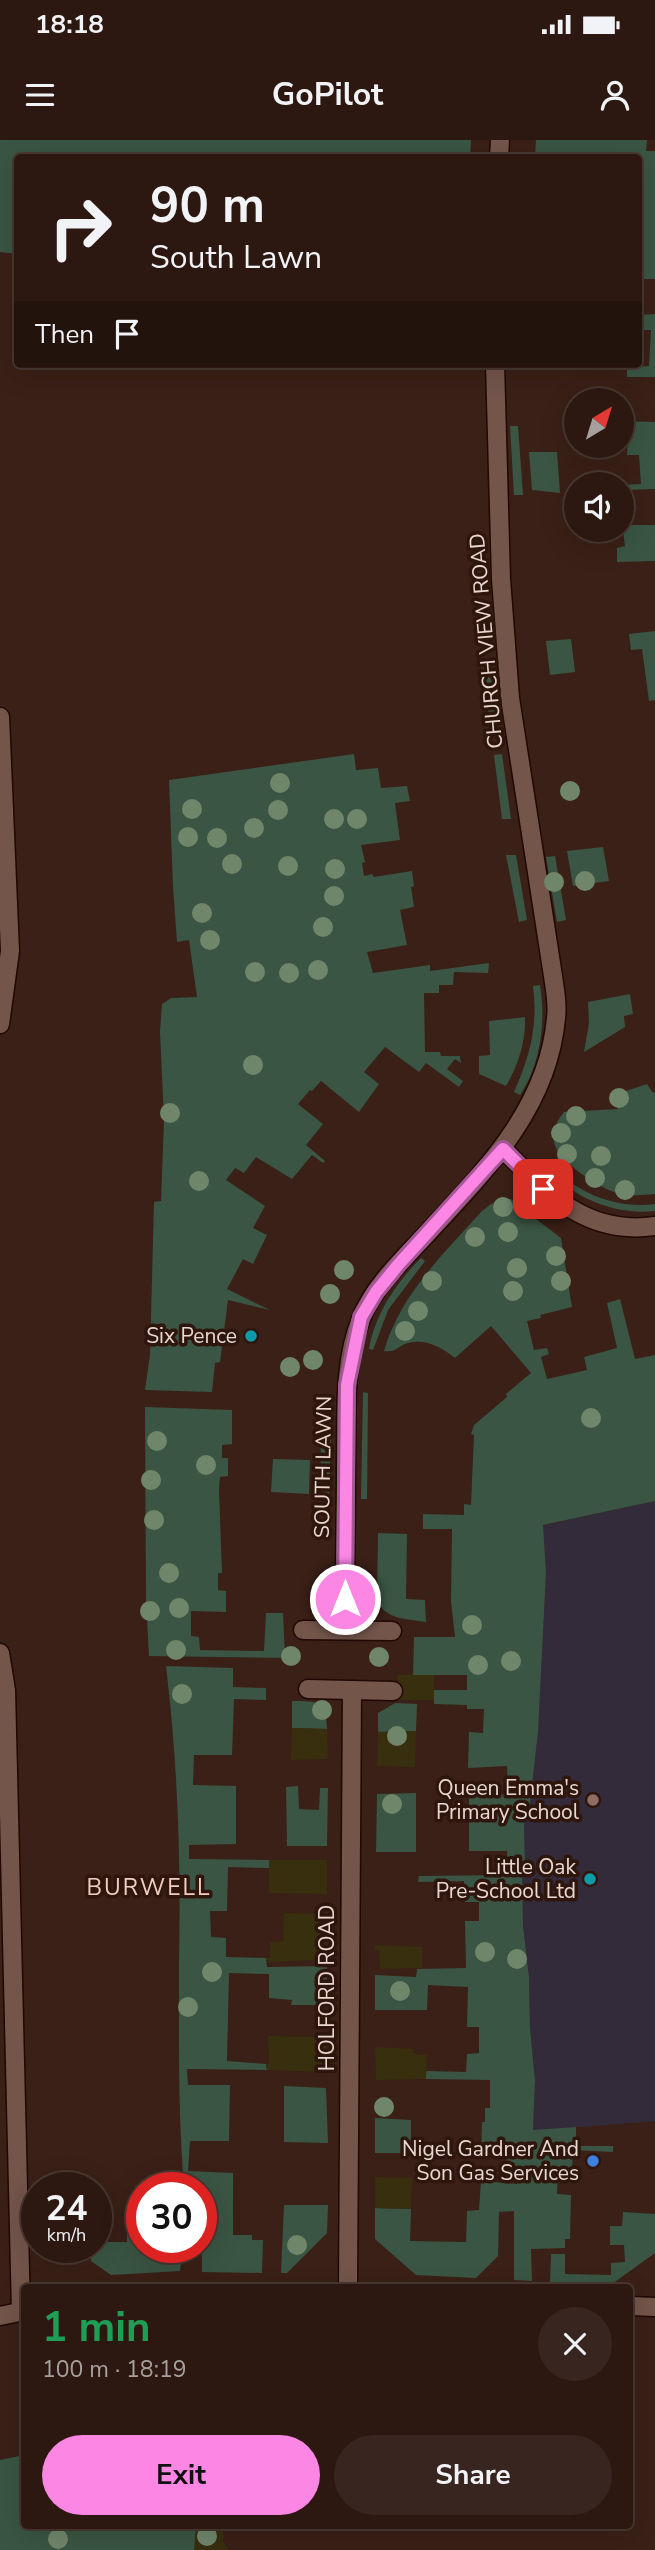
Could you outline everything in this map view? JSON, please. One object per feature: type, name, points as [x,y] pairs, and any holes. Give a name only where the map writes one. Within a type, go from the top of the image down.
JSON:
[{"type":"street","name":"CHURCH VIEW ROAD","points":[[495,368],[500,579],[510,698],[549,955]]},
{"type":"street","points":[[0,717],[10,951],[0,1024]]},
{"type":"street","name":"SOUTH LAWN","points":[[344,1630],[347,1385],[361,1317],[376,1292],[398,1265],[503,1149],[533,1100],[552,1044],[556,1004],[549,955]]},
{"type":"street","points":[[503,1149],[558,1202],[579,1214],[597,1222],[614,1225],[642,1228],[655,1226]]},
{"type":"street","points":[[303,1629],[392,1631]]},
{"type":"street","points":[[0,1653],[6,1690],[21,2284]]},
{"type":"street","points":[[308,1689],[393,1691]]},
{"type":"street","name":"HOLFORD ROAD","points":[[348,2284],[352,1690]]},
{"type":"street","points":[[633,2306],[655,2307]]},
{"type":"street","points":[[0,2316],[21,2312]]},
{"type":"shaded area","name":"Queen Emma's Primary School","points":[[655,1501],[655,2121],[533,2131],[535,2081],[521,1869],[525,1868],[524,1821],[528,1820],[538,1732],[546,1573],[542,1530],[544,1525]]},
{"type":"green space","points":[[0,140],[471,140],[470,154],[14,154],[14,254],[0,252]]},
{"type":"green space","points":[[536,140],[647,140],[646,151],[655,151],[655,279],[642,279],[642,154],[535,154]]},
{"type":"green space","points":[[655,314],[655,377],[627,377],[627,368],[649,366],[651,330],[642,330],[642,315]]},
{"type":"green space","points":[[634,421],[655,422],[655,489],[634,490],[634,484],[641,484],[639,455],[634,455]]},
{"type":"green space","points":[[510,426],[518,426],[523,495],[514,495]]},
{"type":"green space","points":[[529,452],[557,452],[560,493],[532,490]]},
{"type":"green space","points":[[634,525],[655,525],[655,561],[617,562],[617,548],[625,546],[624,542],[634,542]]},
{"type":"green space","points":[[655,631],[655,700],[649,701],[642,649],[631,650],[629,634]]},
{"type":"green space","points":[[571,639],[575,672],[550,675],[546,641]]},
{"type":"green space","points":[[482,659],[491,659],[498,716],[489,718]]},
{"type":"green space","points":[[354,754],[356,770],[378,768],[381,788],[407,786],[410,801],[395,803],[400,840],[361,845],[365,862],[362,863],[364,876],[412,871],[414,886],[411,887],[414,907],[400,910],[407,945],[367,952],[373,973],[430,965],[430,971],[489,963],[488,973],[454,972],[453,985],[439,985],[439,993],[424,993],[425,1052],[440,1052],[441,1056],[460,1056],[461,1063],[455,1059],[447,1069],[463,1081],[459,1087],[426,1063],[419,1072],[385,1047],[364,1072],[379,1084],[359,1112],[321,1081],[310,1090],[298,1104],[323,1124],[306,1145],[325,1161],[323,1163],[312,1155],[292,1179],[256,1157],[244,1173],[235,1168],[226,1180],[265,1206],[253,1228],[267,1235],[253,1264],[243,1259],[227,1289],[270,1310],[228,1300],[220,1362],[215,1363],[212,1392],[145,1390],[150,1355],[154,1202],[161,1201],[164,1120],[160,1031],[162,1004],[171,998],[197,997],[189,940],[177,942],[169,780]]},
{"type":"green space","points":[[502,754],[511,819],[502,819],[494,755]]},
{"type":"green space","points":[[603,847],[609,881],[573,886],[567,851]]},
{"type":"green space","points":[[506,855],[516,855],[527,920],[519,922]]},
{"type":"green space","points":[[555,856],[566,920],[557,922],[546,857]]},
{"type":"green space","points":[[540,985],[540,1042],[533,1070],[520,1095],[514,1092],[531,1040],[533,986]]},
{"type":"green space","points":[[630,994],[633,1014],[624,1016],[625,1027],[584,1052],[589,1023],[588,1002]]},
{"type":"green space","points":[[525,1017],[520,1053],[506,1086],[479,1074],[479,1056],[490,1055],[489,1021]]},
{"type":"green space","points":[[647,1084],[653,1093],[655,1092],[655,1194],[630,1195],[614,1192],[582,1174],[563,1158],[554,1142],[554,1130],[564,1112],[618,1109],[614,1095]]},
{"type":"green space","points":[[548,1159],[569,1181],[596,1196],[625,1204],[655,1204],[655,1211],[623,1210],[592,1201],[564,1184],[543,1161]]},
{"type":"green space","points":[[510,1199],[521,1204],[561,1238],[572,1307],[527,1321],[534,1350],[547,1348],[549,1354],[541,1357],[547,1379],[587,1370],[584,1357],[617,1348],[607,1303],[620,1299],[635,1359],[655,1355],[655,1501],[543,1525],[546,1573],[538,1732],[528,1821],[524,1821],[525,1868],[508,1869],[507,1851],[469,1851],[469,1796],[508,1794],[507,1766],[468,1768],[469,1732],[483,1733],[484,1709],[467,1709],[467,1705],[434,1704],[434,1690],[467,1690],[467,1675],[413,1675],[414,1637],[455,1637],[451,1601],[452,1529],[423,1529],[423,1514],[464,1515],[464,1504],[471,1505],[474,1435],[471,1434],[474,1425],[531,1373],[491,1326],[455,1358],[425,1342],[412,1342],[393,1351],[384,1351],[401,1311],[439,1259],[482,1211],[491,1204]]},
{"type":"green space","points":[[421,1258],[425,1261],[388,1310],[373,1350],[369,1349],[381,1311],[403,1278]]},
{"type":"green space","points":[[363,1392],[368,1393],[367,1499],[361,1499]]},
{"type":"green space","points":[[145,1407],[232,1410],[232,1444],[222,1445],[222,1458],[228,1458],[228,1476],[220,1477],[219,1490],[222,1573],[218,1573],[218,1590],[226,1591],[226,1612],[191,1611],[191,1636],[199,1637],[200,1650],[264,1651],[266,1613],[283,1613],[285,1658],[149,1656],[146,1601]]},
{"type":"green space","points":[[321,1436],[331,1437],[329,1498],[320,1494]]},
{"type":"green space","points":[[273,1459],[310,1460],[309,1494],[271,1492]]},
{"type":"green space","points":[[378,1533],[407,1534],[406,1599],[425,1600],[426,1622],[391,1615],[377,1600]]},
{"type":"green space","points":[[166,1666],[233,1668],[233,1687],[266,1688],[266,1700],[234,1699],[232,1755],[194,1755],[193,1785],[236,1786],[236,1844],[189,1845],[189,1859],[269,1860],[269,1868],[228,1867],[227,1911],[210,1911],[211,1937],[226,1938],[226,1957],[266,1958],[267,1967],[327,1966],[327,2005],[291,2005],[292,2000],[269,1998],[269,1974],[229,1973],[227,2061],[266,2064],[267,2070],[187,2069],[188,2085],[230,2085],[229,2141],[190,2141],[188,2171],[210,2172],[183,2172],[179,2076],[180,1890],[173,1740]]},
{"type":"green space","points":[[292,1701],[319,1704],[325,1713],[327,1729],[292,1728]]},
{"type":"green space","points":[[395,1703],[417,1704],[416,1731],[378,1732],[378,1713]]},
{"type":"green space","points":[[298,1786],[299,1809],[319,1810],[320,1788],[328,1788],[327,1846],[287,1846],[286,1787]]},
{"type":"green space","points":[[416,1793],[416,1852],[376,1852],[377,1794]]},
{"type":"green space","points":[[522,1875],[523,1926],[535,2081],[533,2130],[576,2127],[576,2146],[613,2146],[613,2152],[573,2150],[572,2170],[558,2170],[557,2194],[571,2195],[570,2239],[565,2239],[565,2248],[531,2249],[532,2281],[514,2280],[514,2211],[499,2212],[498,2256],[476,2278],[416,2275],[375,2239],[375,2208],[411,2209],[410,2241],[466,2242],[467,2211],[479,2210],[481,2181],[517,2184],[518,2171],[506,2169],[506,2156],[481,2155],[482,2122],[485,2122],[485,2108],[490,2108],[490,2080],[426,2079],[426,2071],[466,2072],[467,2054],[479,2053],[479,2027],[467,2027],[468,1987],[428,1985],[427,2010],[375,2010],[375,1975],[416,1977],[417,1969],[466,1968],[465,1921],[479,1921],[479,1902],[465,1902],[464,1881],[418,1882],[419,1876]]},
{"type":"green space","points":[[284,2086],[326,2088],[328,2143],[284,2142]]},
{"type":"green space","points":[[375,2118],[411,2120],[411,2153],[375,2153]]},
{"type":"green space","points":[[217,2172],[233,2173],[233,2235],[252,2235],[252,2240],[263,2240],[262,2273],[202,2272],[202,2263],[217,2263]]},
{"type":"green space","points":[[284,2205],[328,2205],[327,2233],[287,2273],[281,2273]]},
{"type":"green space","points":[[623,2212],[655,2214],[655,2253],[612,2284],[550,2282],[551,2254],[565,2254],[565,2274],[611,2275],[611,2263],[625,2262],[624,2245],[610,2245],[610,2226],[622,2226]]},
{"type":"green space","points":[[112,2242],[126,2242],[126,2263],[181,2263],[180,2271],[111,2275],[94,2263],[112,2263]]},
{"type":"green space","points":[[21,2456],[21,2529],[222,2529],[223,2543],[228,2550],[0,2550],[0,2460]]},
{"type":"sand","points":[[397,1675],[434,1675],[434,1700],[398,1700]]},
{"type":"sand","points":[[292,1728],[327,1729],[328,1759],[291,1760]]},
{"type":"sand","points":[[416,1731],[415,1767],[377,1766],[378,1732]]},
{"type":"sand","points":[[269,1860],[327,1860],[327,1894],[269,1893]]},
{"type":"sand","points":[[284,1913],[328,1914],[328,1936],[320,1937],[321,1960],[266,1962],[266,1958],[270,1958],[270,1942],[283,1941]]},
{"type":"sand","points":[[375,1945],[422,1947],[422,1968],[380,1969],[379,1950],[375,1950]]},
{"type":"sand","points":[[268,2036],[327,2037],[326,2072],[267,2070]]},
{"type":"sand","points":[[375,2047],[413,2049],[413,2054],[427,2055],[426,2079],[376,2080]]},
{"type":"sand","points":[[375,2177],[412,2178],[411,2209],[375,2208]]},
{"type":"sand","points":[[196,2529],[222,2529],[223,2543],[228,2550],[194,2550]]},
{"type":"place","name":"Six Pence","points":[[251,1336]]},
{"type":"place","name":"Queen Emma's Primary School","points":[[593,1800]]},
{"type":"place","name":"Little Oak Pre-School Ltd","points":[[590,1879]]},
{"type":"place","name":"Nigel Gardner And Son Gas Services","points":[[593,2161]]},
{"type":"district","name":"BURWELL","points":[[149,1887]]},
{"type":"route","points":[[345,1599],[347,1385],[361,1317],[376,1292],[398,1265],[503,1149],[543,1189]]}]
